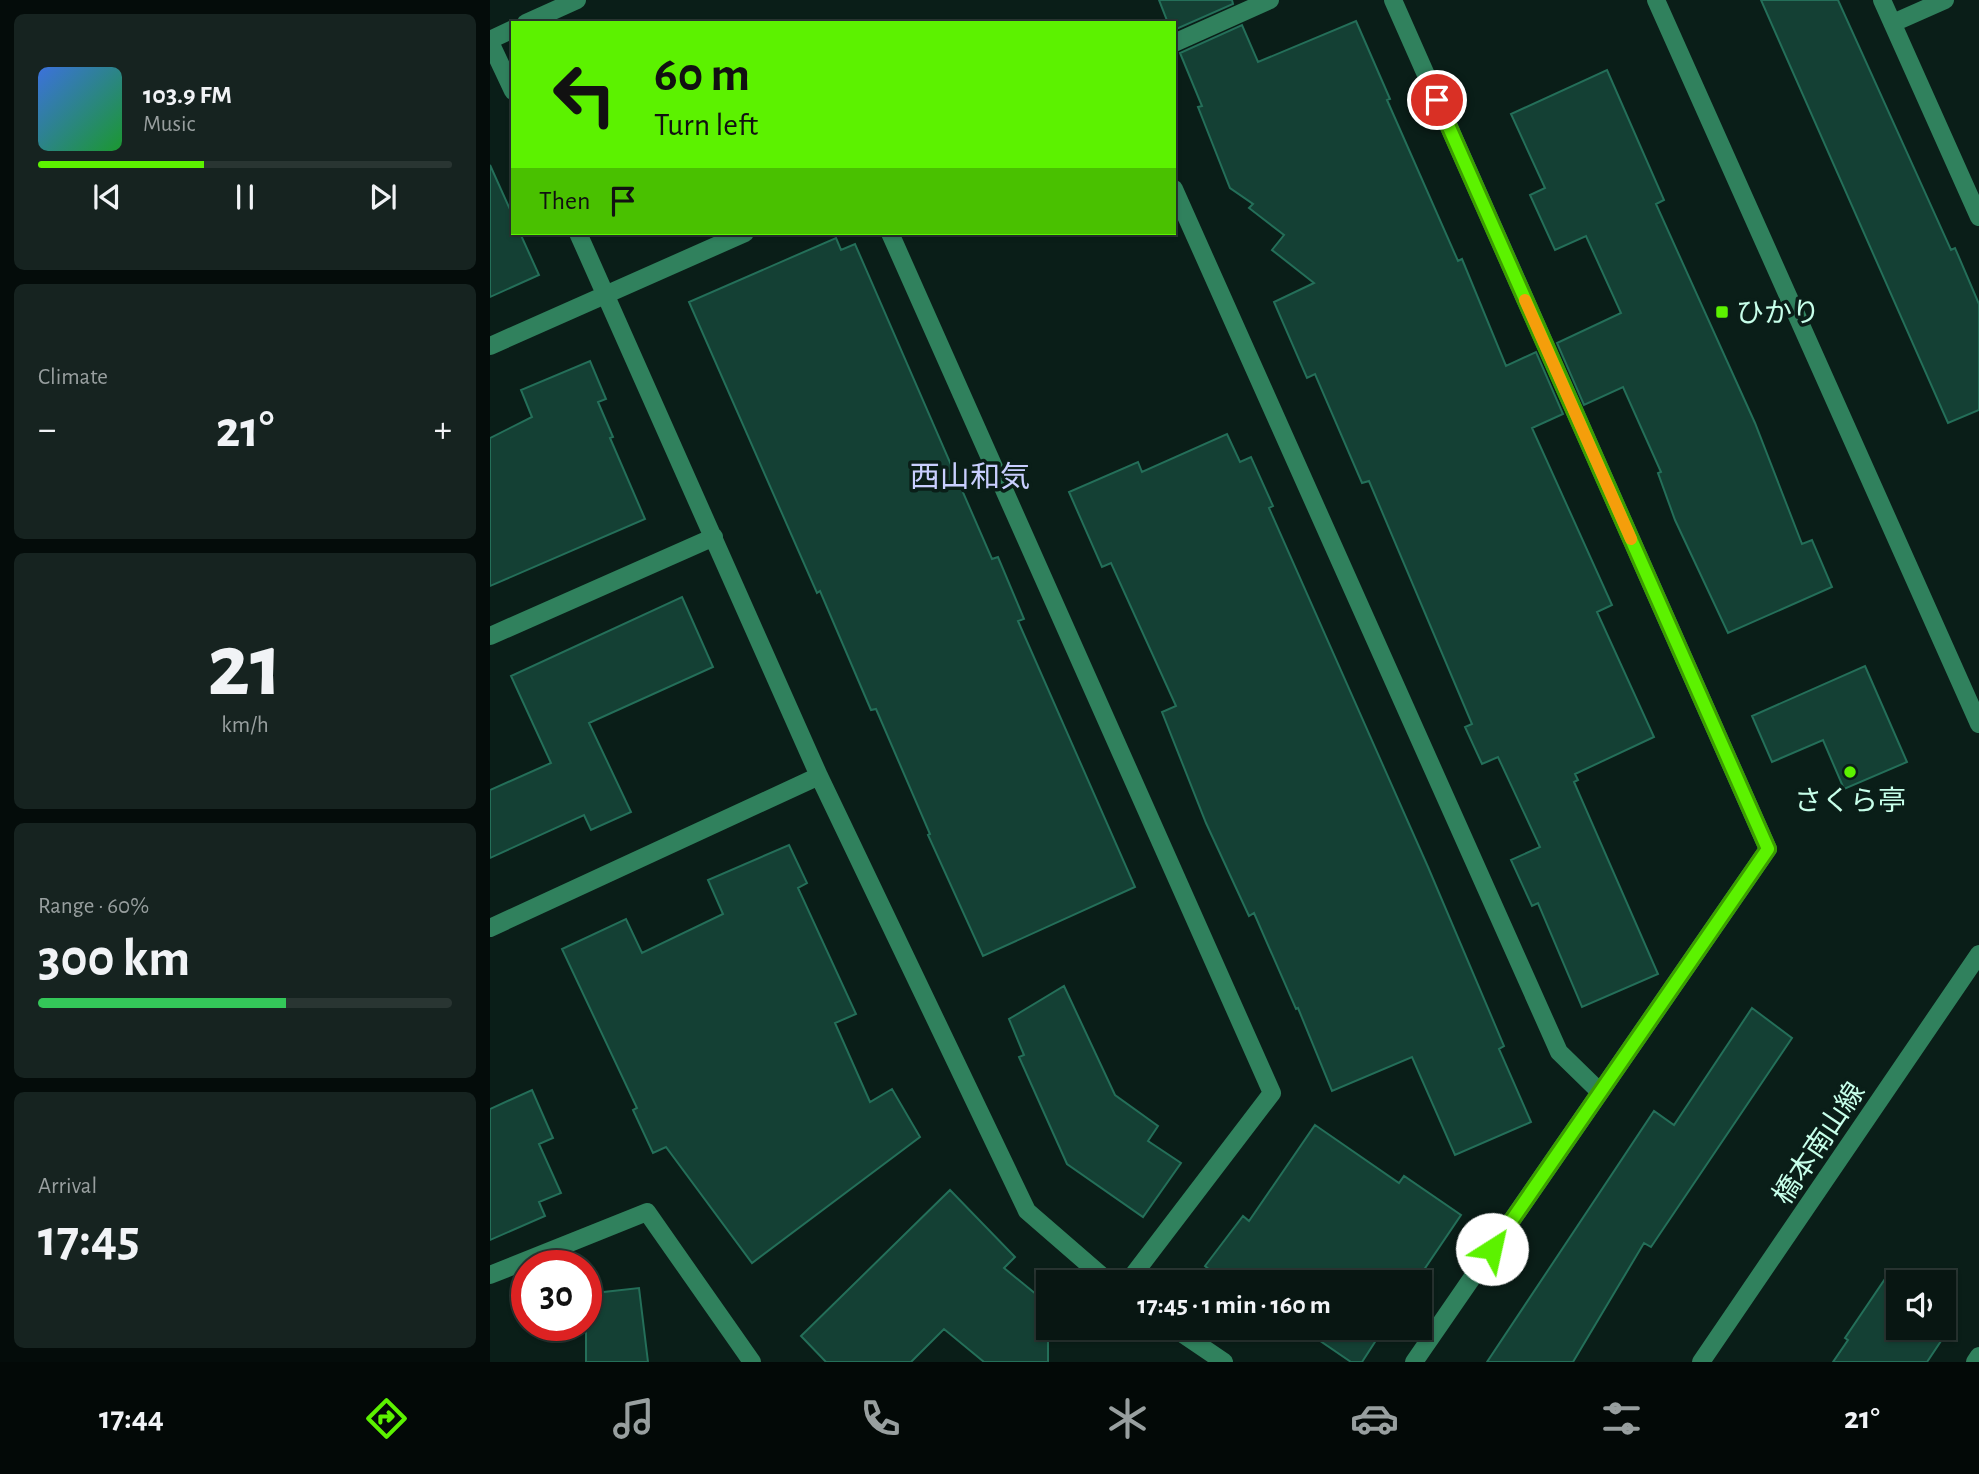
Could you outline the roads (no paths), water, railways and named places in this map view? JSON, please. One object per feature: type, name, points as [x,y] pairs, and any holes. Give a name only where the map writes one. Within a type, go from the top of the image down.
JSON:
[{"type":"street","points":[[530,21],[577,0]]},
{"type":"street","points":[[1176,42],[1270,0]]},
{"type":"street","points":[[1392,0],[1768,849],[1414,1362]]},
{"type":"street","points":[[1656,0],[1979,724]]},
{"type":"street","points":[[1882,0],[1979,217]]},
{"type":"street","points":[[1893,23],[1945,0]]},
{"type":"street","points":[[511,30],[490,41],[511,87]]},
{"type":"street","points":[[1176,193],[1559,1052],[1600,1091]]},
{"type":"street","points":[[579,235],[819,776],[1027,1211],[1095,1270]]},
{"type":"street","points":[[490,346],[740,235]]},
{"type":"street","points":[[891,235],[1272,1093],[1137,1270]]},
{"type":"street","points":[[490,636],[714,537]]},
{"type":"street","points":[[490,928],[819,776]]},
{"type":"street","name":"橋本南山線","points":[[1701,1362],[1979,954]]},
{"type":"street","points":[[490,1275],[647,1212],[752,1362]]},
{"type":"street","points":[[1192,1340],[1224,1362]]},
{"type":"street","points":[[1975,1362],[1979,1356]]},
{"type":"place","name":"ひかり","points":[[1722,312]]},
{"type":"place","name":"さくら亭","points":[[1850,772]]},
{"type":"district","name":"西山和気","points":[[970,477]]}]
